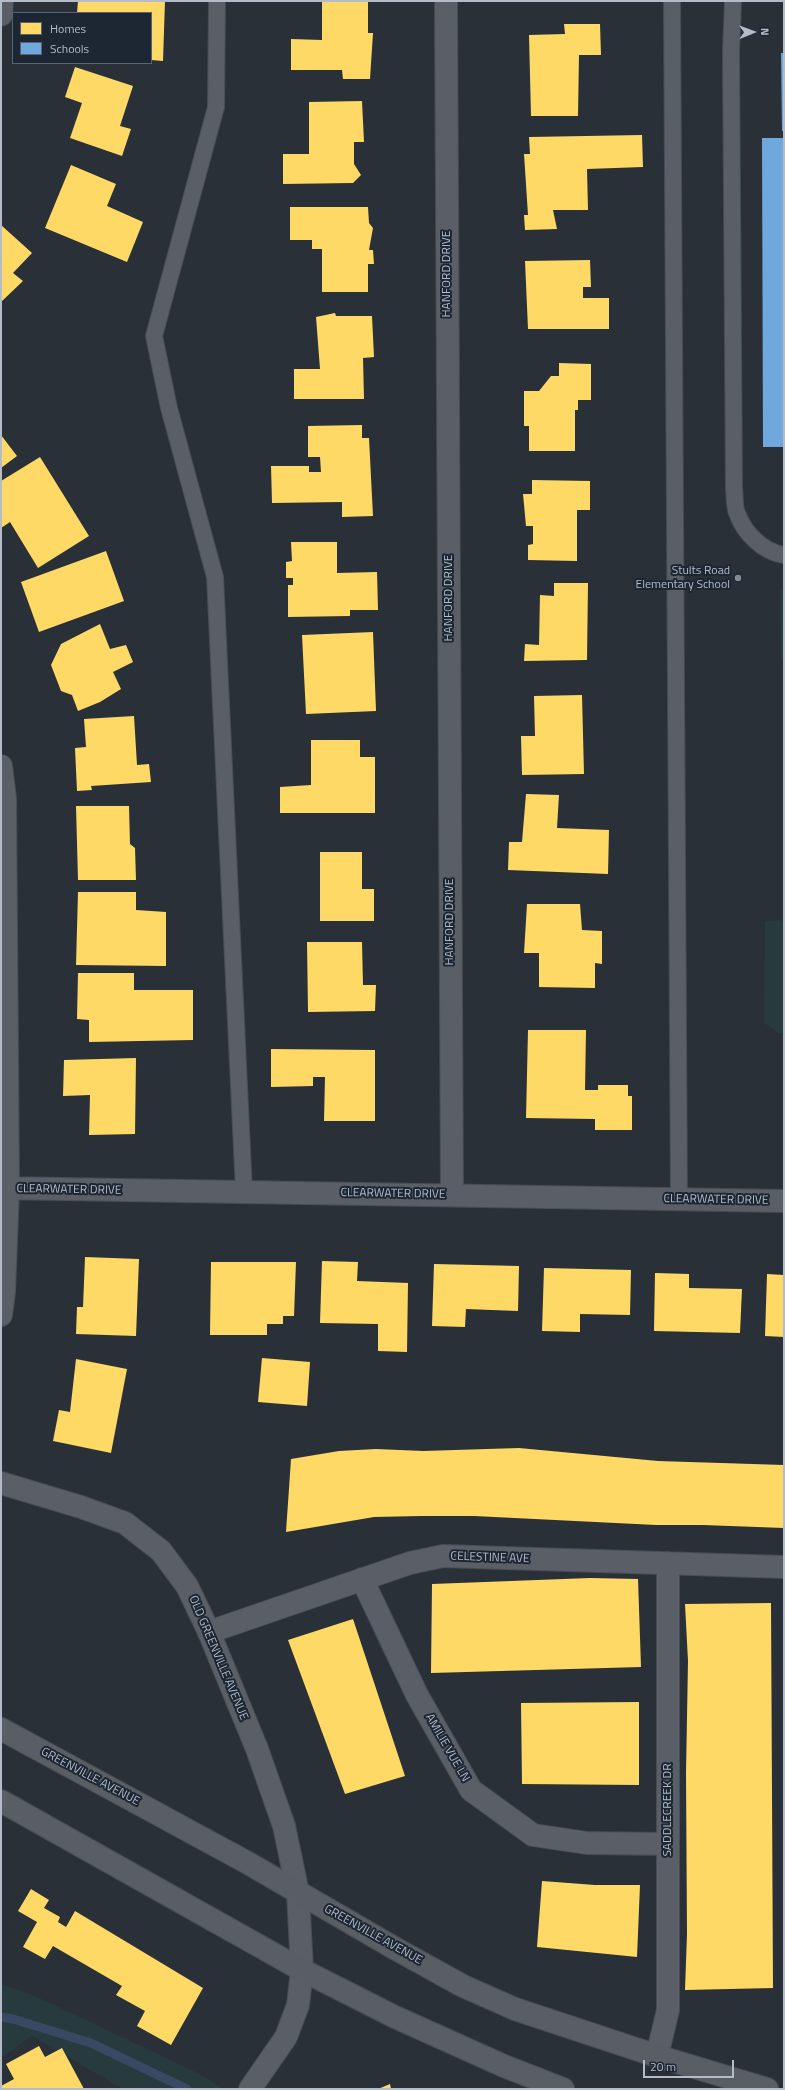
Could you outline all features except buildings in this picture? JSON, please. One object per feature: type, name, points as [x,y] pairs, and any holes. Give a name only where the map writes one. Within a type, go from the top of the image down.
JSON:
[{"type":"main road","name":"GREENVILLE AVENUE","points":[[1,1729],[248,1863],[298,1893],[463,1986],[515,2009],[657,2056],[767,2089]]},
{"type":"main road","points":[[1,1801],[302,1970],[395,2017],[504,2066],[563,2089]]},
{"type":"street","points":[[1,15],[2,1]]},
{"type":"street","name":"HANFORD DRIVE","points":[[446,1],[452,1195]]},
{"type":"street","points":[[1,766],[5,798],[4,1292],[1,1315]]},
{"type":"street","name":"CLEARWATER DRIVE","points":[[4,1189],[784,1201]]},
{"type":"street","name":"OLD GREENVILLE AVENUE","points":[[1,1483],[81,1507],[125,1523],[161,1551],[187,1586],[209,1632],[257,1749],[284,1826],[298,1893],[302,1970],[298,2005],[286,2037],[250,2089]]},
{"type":"street","name":"CELESTINE AVE","points":[[209,1632],[410,1562],[443,1556],[784,1567]]},
{"type":"street","name":"SADDLECREEK DR","points":[[657,2056],[668,2010],[668,1563]]},
{"type":"street","name":"AMILIE VUE LN","points":[[362,1579],[417,1695],[471,1790],[533,1835],[587,1843],[668,1844]]},
{"type":"lane","points":[[217,1],[216,107],[154,336],[169,408],[215,577],[244,1192]]},
{"type":"lane","points":[[672,1],[679,1199]]},
{"type":"lane","points":[[733,1],[731,60],[734,488],[737,512],[752,538],[774,553],[784,555]]},
{"type":"green space","points":[[780,589],[784,589],[784,659],[781,659]]},
{"type":"green space","points":[[784,920],[784,1033],[778,1033],[764,1023],[765,921]]},
{"type":"green space","points":[[1,1984],[35,1996],[200,2074],[224,2089],[123,2089],[32,2036],[1,2058]]},
{"type":"waterway","points":[[1,2017],[13,2019],[91,2043],[187,2089]]},
{"type":"place","name":"Stults Road Elementary School","points":[[738,578]]}]
